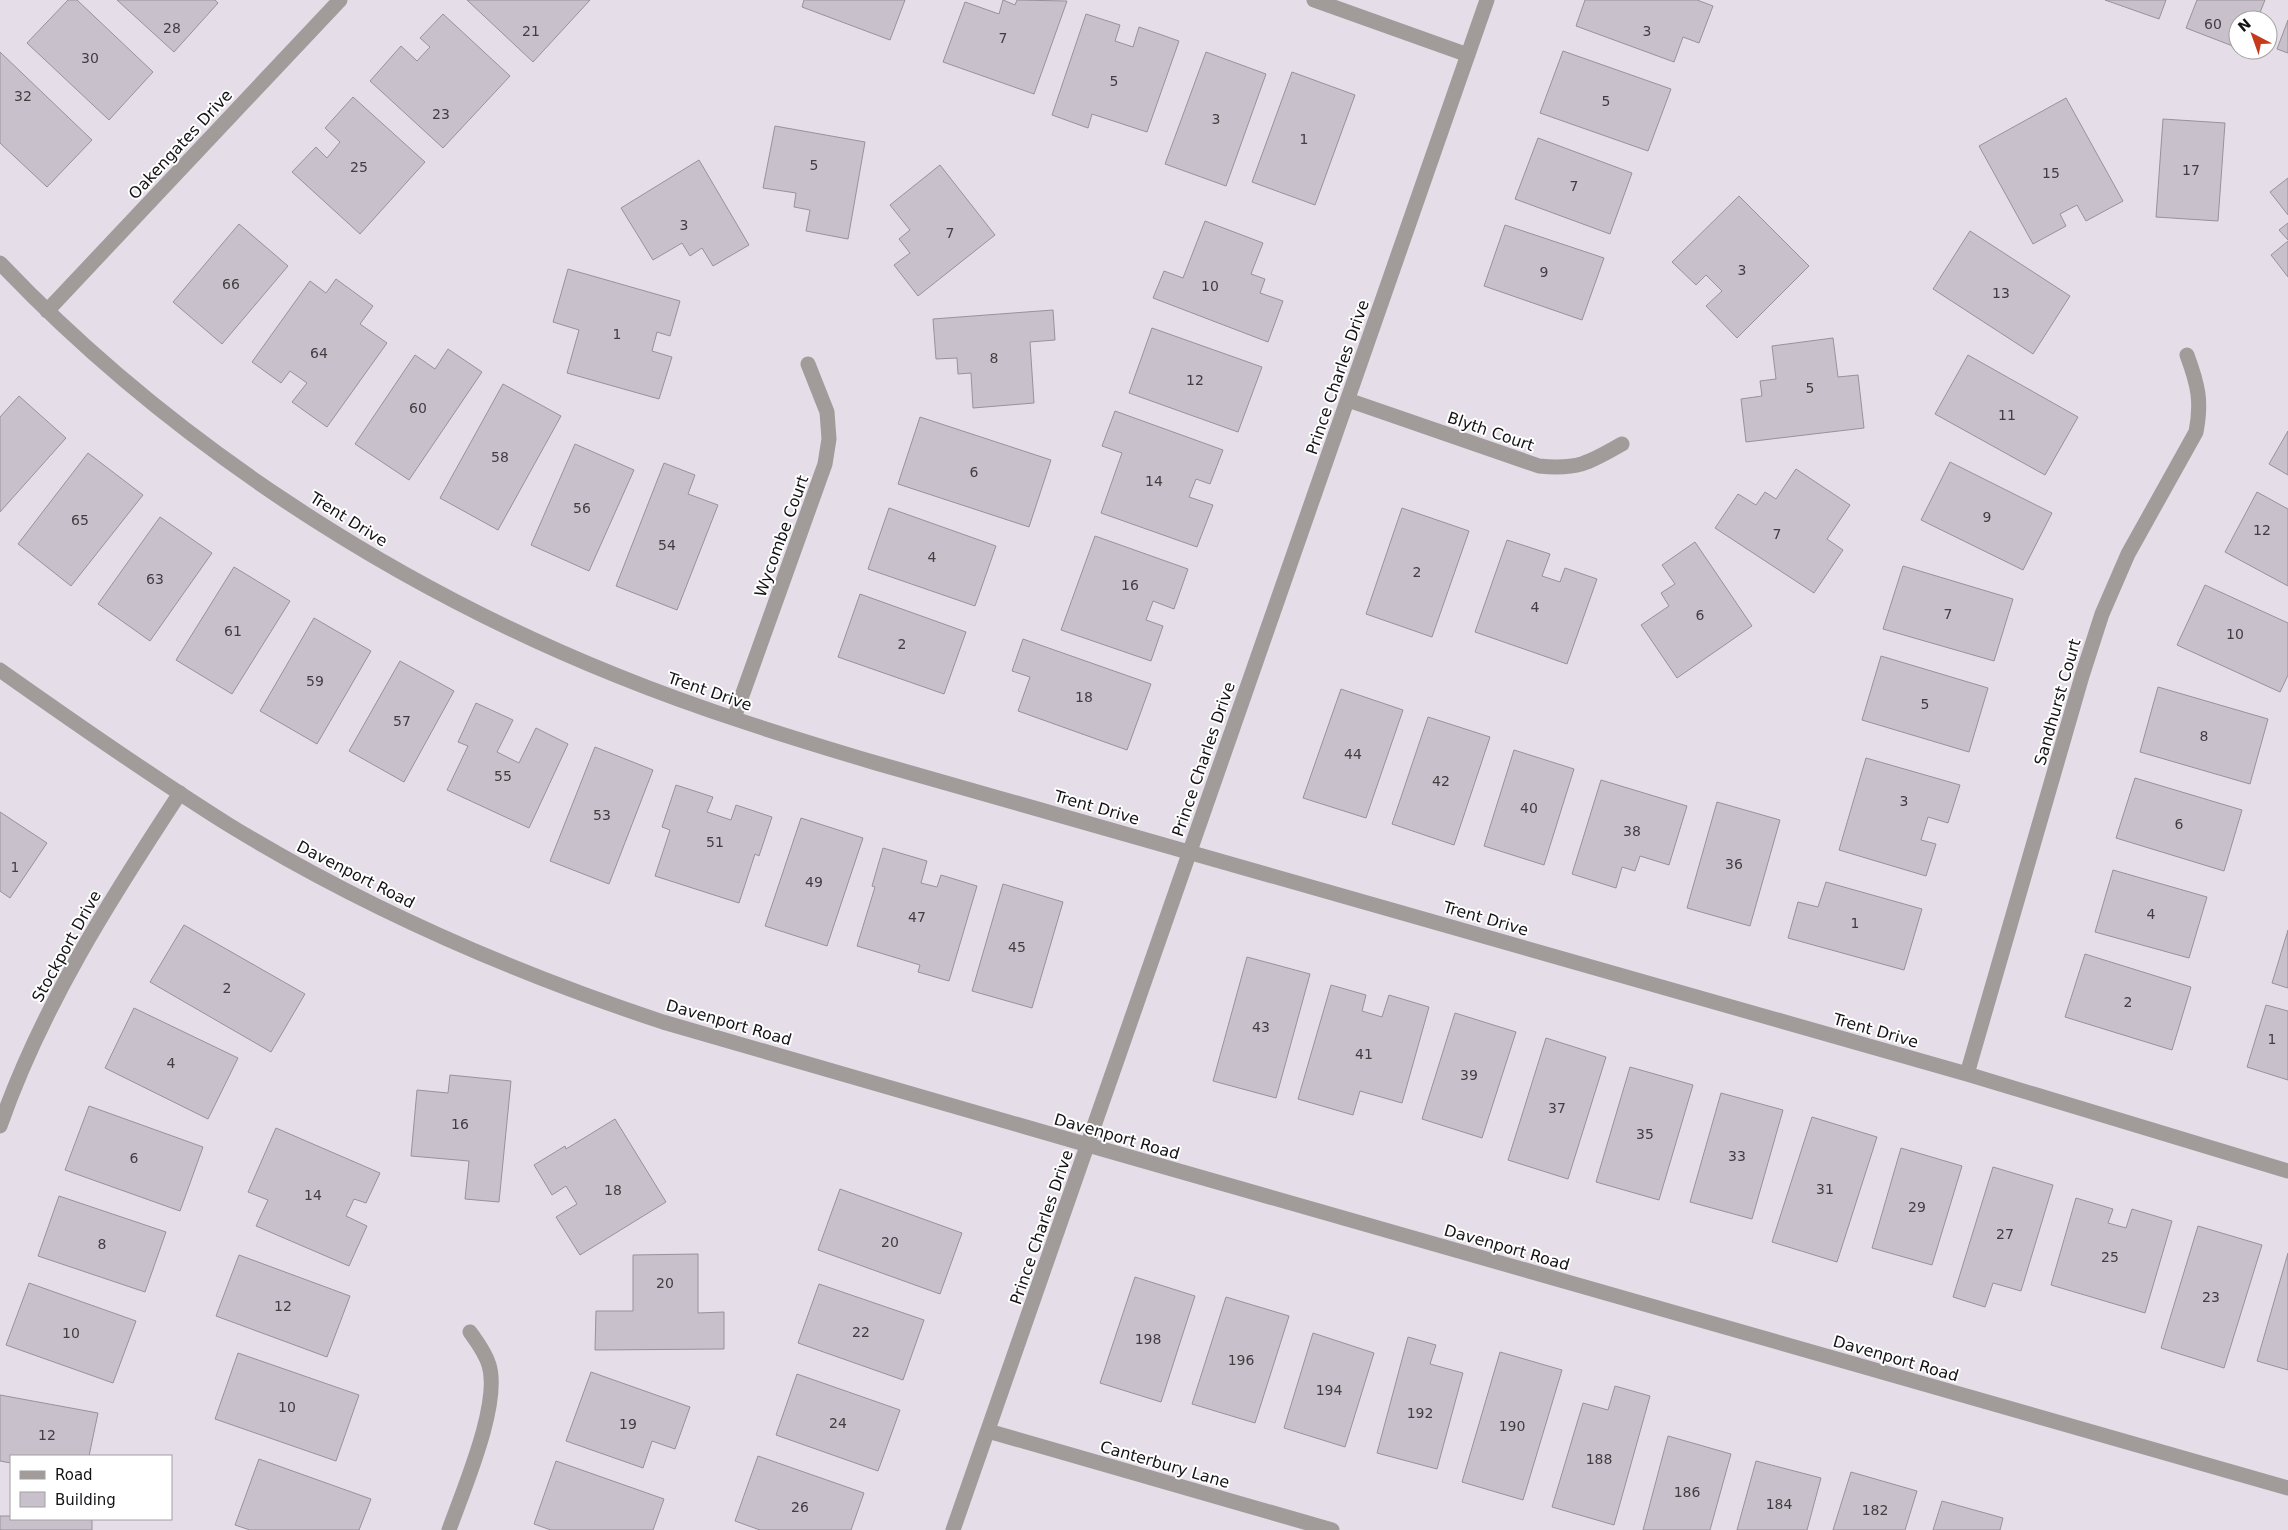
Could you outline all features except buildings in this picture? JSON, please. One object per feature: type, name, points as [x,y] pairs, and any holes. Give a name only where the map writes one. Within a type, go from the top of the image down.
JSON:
[{"type":"street","name":"Oakengates Drive","points":[[47,311],[340,0]]},
{"type":"street","points":[[1314,0],[1468,55]]},
{"type":"street","name":"Prince Charles Drive","points":[[953,1530],[1487,0]]},
{"type":"street","name":"Trent Drive","points":[[0,263],[47,311],[138,392],[215,450],[312,517],[399,572],[534,640],[625,679],[734,718],[876,763],[1967,1074],[2288,1171]]},
{"type":"street","name":"Sandhurst Court","points":[[1967,1074],[2082,676],[2102,614],[2128,554],[2196,432],[2200,411],[2199,392],[2187,355]]},
{"type":"street","name":"Wycombe Court","points":[[734,718],[826,464],[829,439],[826,412],[808,364]]},
{"type":"street","name":"Blyth Court","points":[[1348,400],[1539,466],[1563,468],[1588,464],[1622,444]]},
{"type":"street","name":"Davenport Road","points":[[0,670],[110,747],[238,830],[360,897],[434,933],[553,983],[663,1022],[1088,1146],[2288,1488]]},
{"type":"street","name":"Stockport Drive","points":[[0,1126],[25,1061],[80,952],[180,793]]},
{"type":"street","points":[[449,1530],[487,1420],[492,1394],[489,1366],[482,1350],[470,1332]]},
{"type":"street","name":"Canterbury Lane","points":[[988,1431],[1332,1530]]}]
